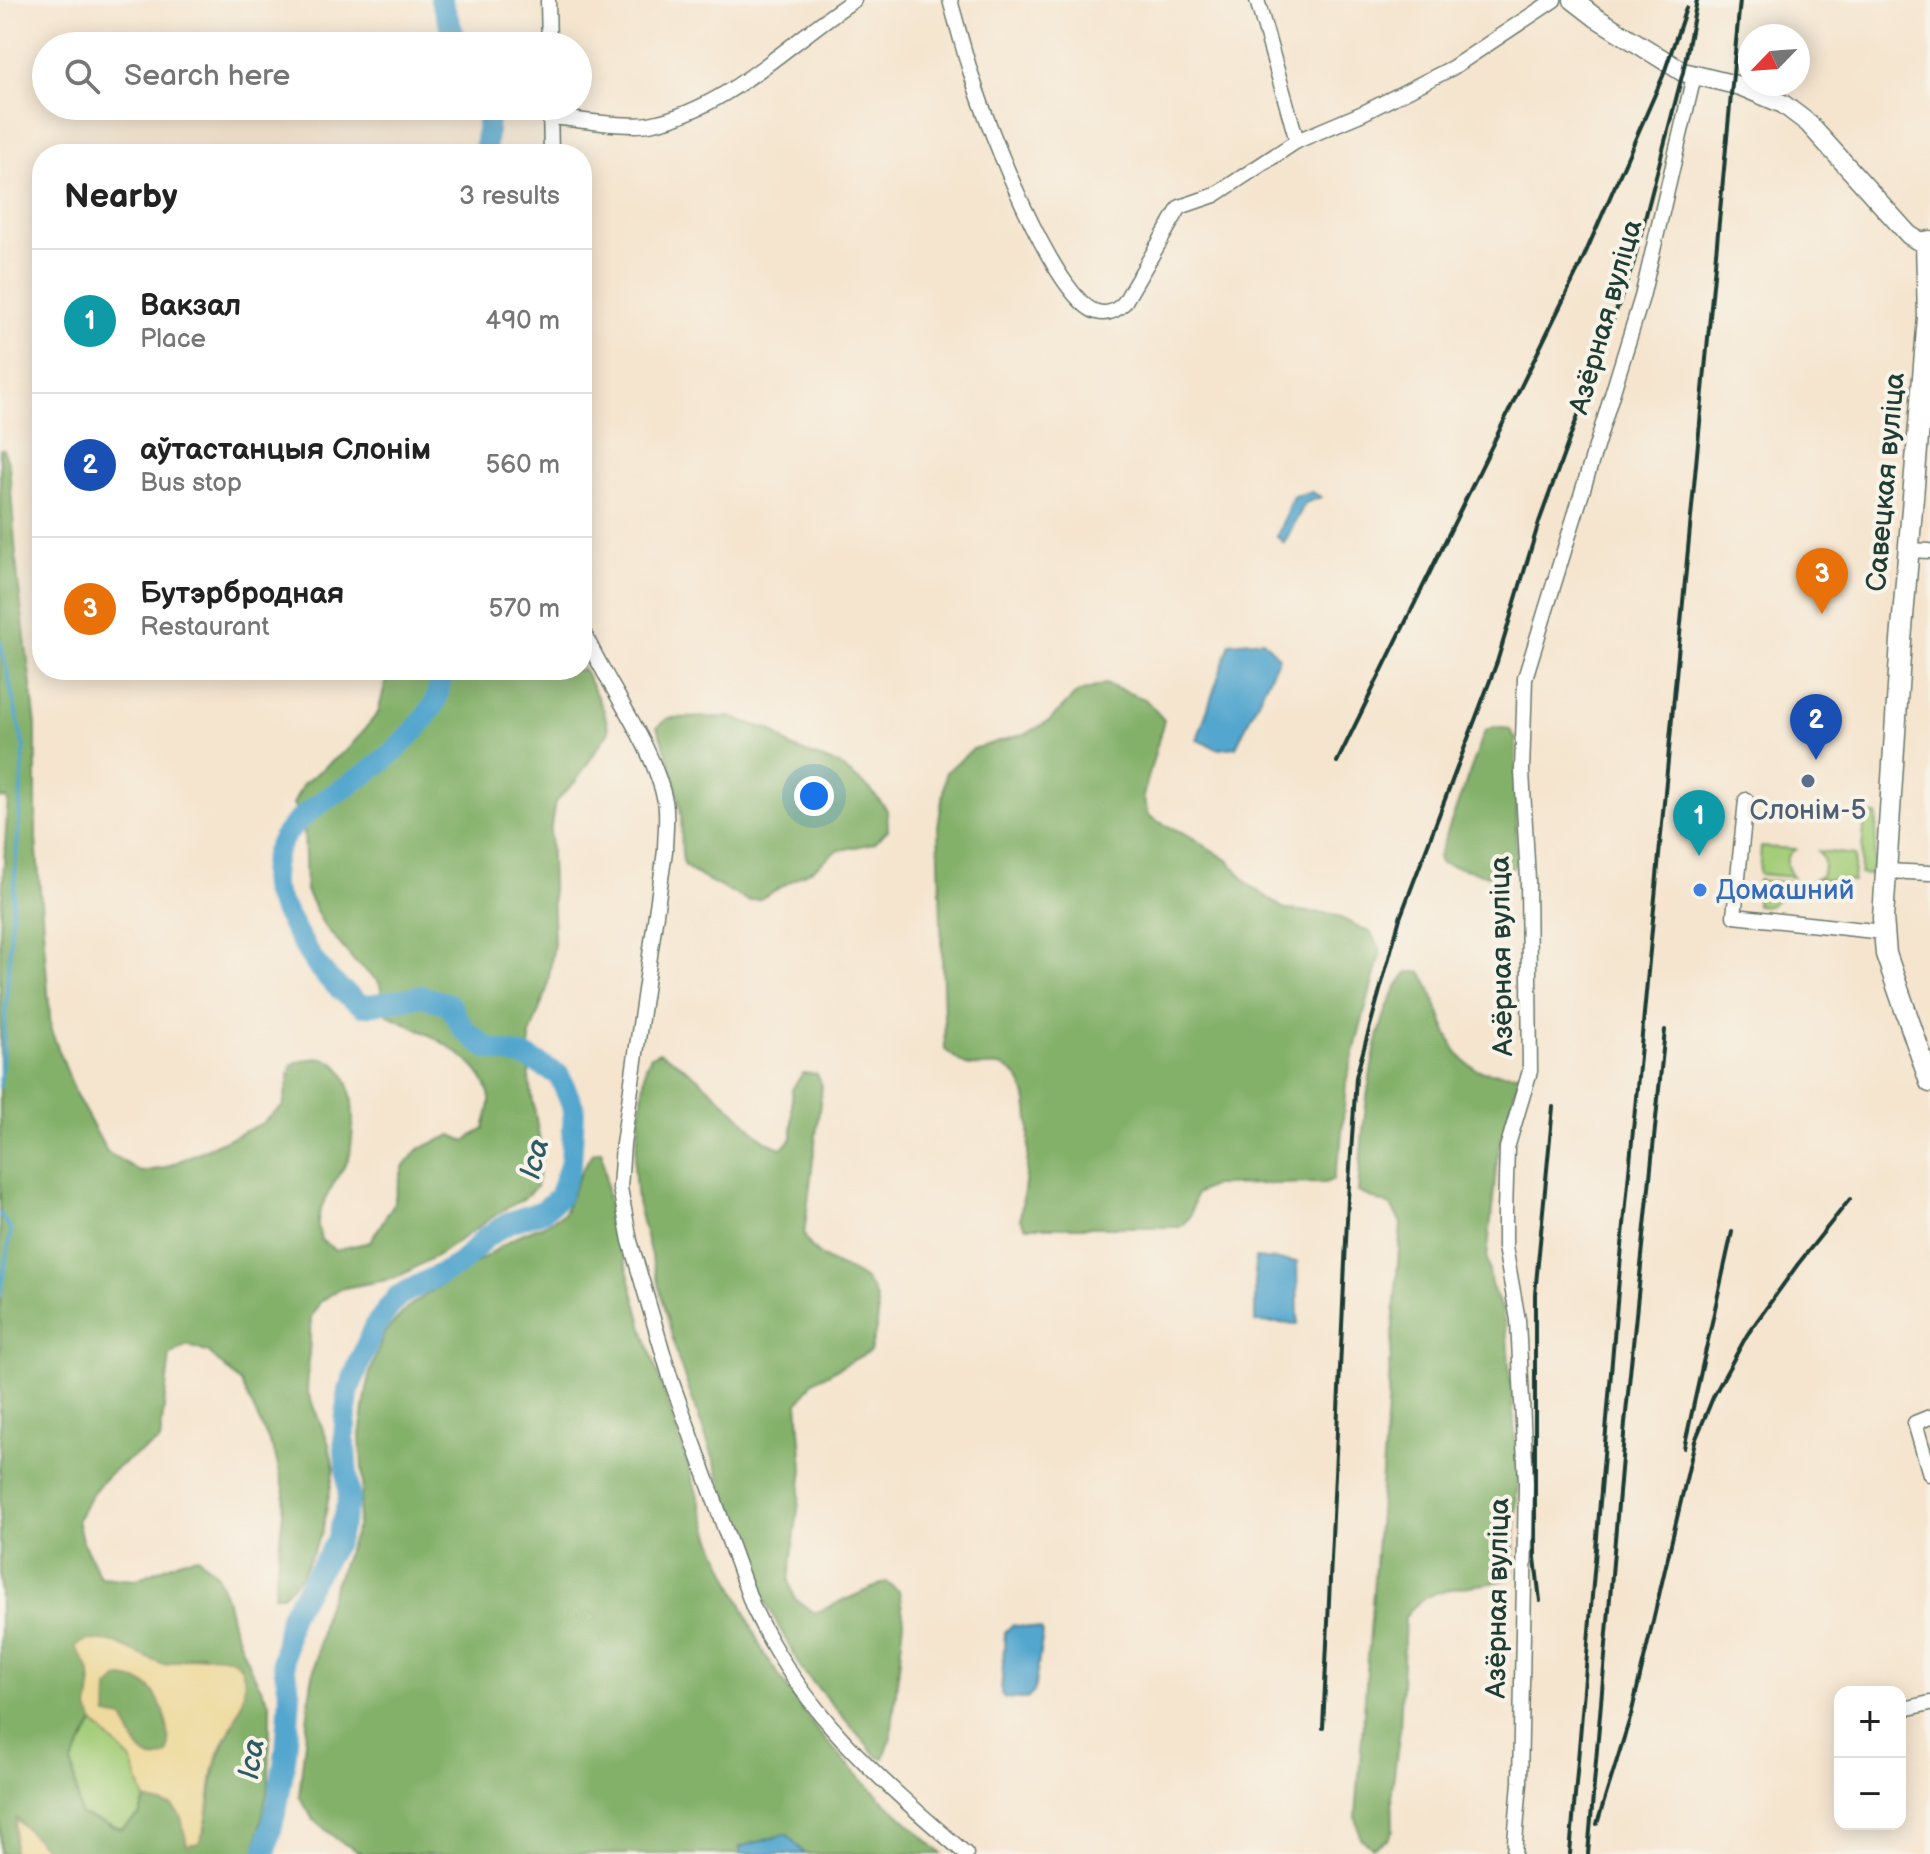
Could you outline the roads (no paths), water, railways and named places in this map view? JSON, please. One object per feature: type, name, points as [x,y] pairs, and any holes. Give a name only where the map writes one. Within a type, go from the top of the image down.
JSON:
[{"type":"main road","name":"Савецкая вуліца","points":[[1928,242],[1928,317],[1908,550],[1883,932],[1886,954],[1930,1082]]},
{"type":"street","points":[[548,0],[549,32]]},
{"type":"street","points":[[592,117],[647,124],[695,110],[727,93],[814,26],[854,0]]},
{"type":"street","points":[[950,0],[974,83],[1004,165],[1064,284],[1079,301],[1095,312],[1116,311],[1124,303],[1180,207],[1215,195],[1297,141],[1363,113],[1452,68],[1554,0]]},
{"type":"street","points":[[1257,0],[1297,141]]},
{"type":"street","name":"Савецкая вуліца","points":[[1573,0],[1668,64],[1694,76],[1761,92],[1796,113],[1909,235],[1928,242]]},
{"type":"street","name":"Азёрная вуліца","points":[[1514,1854],[1520,1782],[1526,1483],[1518,1320],[1505,1247],[1505,1211],[1507,1148],[1530,1071],[1528,880],[1522,771],[1525,678],[1642,297],[1694,76]]},
{"type":"street","points":[[550,120],[551,144]]},
{"type":"street","points":[[1908,550],[1930,551]]},
{"type":"street","points":[[592,651],[652,762],[665,803],[665,851],[623,1144],[620,1188],[630,1241],[671,1380],[753,1607],[769,1642],[797,1687],[852,1751],[966,1854]]},
{"type":"street","points":[[1746,800],[1734,916],[1883,932]]},
{"type":"street","points":[[1885,871],[1930,873]]},
{"type":"street","points":[[1930,1417],[1915,1423],[1930,1474]]},
{"type":"street","points":[[1906,1709],[1930,1703]]},
{"type":"water","points":[[1312,492],[1321,497],[1305,503],[1284,543],[1277,536],[1293,496]]},
{"type":"water","points":[[1263,640],[1279,657],[1236,747],[1219,749],[1197,740],[1230,643]]},
{"type":"water","points":[[1255,1258],[1297,1262],[1298,1324],[1255,1322]]},
{"type":"water","points":[[1012,1625],[1041,1629],[1043,1633],[1034,1692],[1027,1699],[1005,1698],[1001,1694],[1005,1632]]},
{"type":"water","points":[[787,1834],[805,1854],[740,1854],[740,1847]]},
{"type":"waterway","name":"Іса","points":[[441,0],[453,32]]},
{"type":"waterway","name":"Іса","points":[[486,144],[488,120]]},
{"type":"waterway","points":[[0,641],[24,748],[0,1086]]},
{"type":"waterway","name":"Іса","points":[[265,1854],[286,1752],[290,1696],[283,1660],[290,1616],[337,1541],[349,1499],[344,1438],[348,1391],[374,1327],[398,1296],[460,1264],[485,1238],[510,1222],[543,1211],[559,1197],[571,1163],[574,1109],[559,1075],[529,1058],[487,1048],[464,1030],[449,1004],[421,996],[363,1006],[319,968],[274,890],[273,865],[287,832],[315,807],[373,768],[410,735],[435,702],[440,680]]},
{"type":"waterway","points":[[0,1214],[11,1230],[0,1295]]},
{"type":"railway","points":[[1323,1728],[1356,1077],[1400,918],[1497,662],[1539,522],[1633,265],[1683,72],[1697,0]]},
{"type":"railway","points":[[1570,1854],[1620,1267],[1740,0]]},
{"type":"railway","points":[[1337,762],[1579,268],[1663,76],[1686,8]]},
{"type":"railway","points":[[1588,1854],[1625,1423],[1665,1030]]},
{"type":"railway","points":[[1540,1601],[1535,1558],[1535,1294],[1553,1107]]},
{"type":"railway","points":[[1597,1824],[1631,1715],[1695,1441],[1714,1395],[1747,1335],[1850,1199]]},
{"type":"railway","points":[[1684,1448],[1732,1232]]},
{"type":"place","name":"Бутэрбродная","points":[[1822,614]]},
{"type":"place","name":"аўтастанцыя Слонім","points":[[1816,760]]},
{"type":"place","name":"Слонім-5","points":[[1808,781]]},
{"type":"place","name":"Вакзал","points":[[1699,856]]},
{"type":"place","name":"Домашний","points":[[1700,890]]}]
